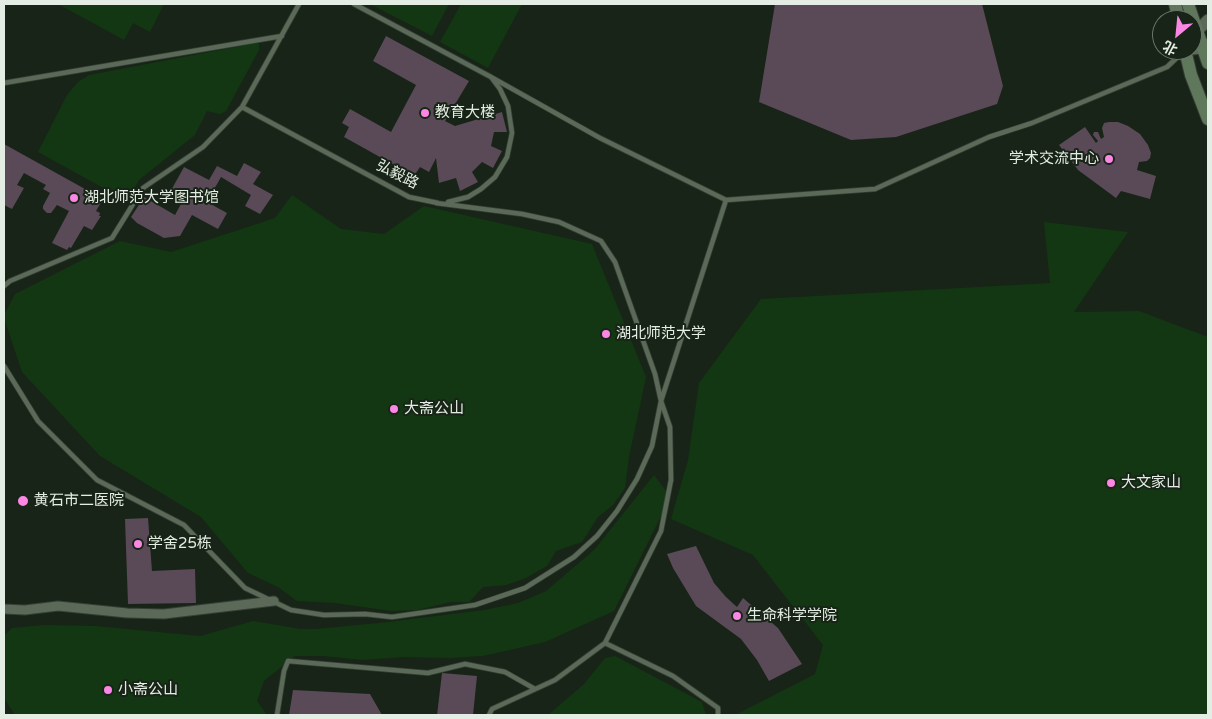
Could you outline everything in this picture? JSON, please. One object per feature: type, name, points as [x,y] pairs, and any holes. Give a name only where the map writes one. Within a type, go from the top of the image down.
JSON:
[{"type":"main road","points":[[1202,49],[1208,63]]},
{"type":"main road","points":[[1187,60],[1191,75],[1208,119]]},
{"type":"street","points":[[4,609],[25,610],[58,606],[127,613],[164,614],[274,601]]},
{"type":"lane","points":[[4,286],[10,281],[112,238],[143,188],[203,147],[242,107],[299,4]]},
{"type":"lane","name":"弘毅路","points":[[242,107],[409,197],[436,203],[453,202],[468,197],[481,189],[494,177],[507,157],[512,133],[508,106],[500,89],[491,77],[354,4]]},
{"type":"lane","points":[[4,83],[282,36]]},
{"type":"lane","points":[[491,77],[600,138],[726,200],[875,189],[989,137],[1032,123],[1167,67],[1174,60]]},
{"type":"lane","points":[[4,366],[38,421],[97,480],[184,525],[244,588],[290,610],[324,615],[365,614],[392,617],[475,605],[525,588],[574,557],[597,536],[617,511],[637,479],[652,446],[661,401],[726,200]]},
{"type":"lane","points":[[436,203],[513,213],[558,222],[601,241],[615,262],[655,374],[661,401],[670,427],[671,480],[661,531],[604,643],[555,680],[492,708],[490,715]]},
{"type":"lane","points":[[604,643],[673,676],[718,708],[718,715]]},
{"type":"lane","points":[[277,715],[284,672],[288,661],[428,673],[465,664],[504,672],[536,689]]},
{"type":"green space","points":[[58,4],[164,4],[150,32],[133,23],[124,40]]},
{"type":"green space","points":[[370,4],[449,4],[432,36]]},
{"type":"green space","points":[[461,4],[522,4],[488,68],[440,42]]},
{"type":"green space","points":[[259,44],[259,50],[226,111],[220,114],[207,111],[195,135],[139,180],[127,201],[38,152],[67,95],[78,82],[89,75]]},
{"type":"green space","points":[[292,195],[341,229],[384,234],[424,206],[592,244],[646,377],[629,457],[625,488],[613,505],[598,517],[582,542],[556,551],[547,566],[526,578],[506,585],[483,587],[469,602],[451,602],[417,610],[391,611],[335,603],[297,601],[278,587],[248,573],[201,517],[100,456],[22,372],[4,318],[15,294],[120,241],[171,252],[275,218]]},
{"type":"green space","points":[[1044,222],[1128,232],[1074,312],[1139,311],[1208,337],[1208,715],[738,715],[815,674],[823,645],[753,555],[671,519],[688,460],[699,383],[761,299],[1050,283]]},
{"type":"green space","points":[[654,475],[666,491],[666,506],[614,611],[545,642],[483,656],[449,658],[403,657],[363,660],[323,656],[295,656],[264,681],[257,701],[267,715],[15,715],[4,698],[4,636],[12,628],[44,625],[95,626],[200,636],[253,621],[301,629],[316,629],[484,610],[518,603],[546,591],[594,550]]},
{"type":"green space","points":[[615,656],[702,702],[706,715],[548,715],[584,684],[605,658]]},
{"type":"building","points":[[775,4],[982,4],[1003,86],[997,104],[896,137],[851,140],[759,102]]},
{"type":"building","name":"教育大楼","points":[[386,36],[469,81],[445,121],[455,126],[502,112],[507,132],[494,132],[491,146],[502,151],[493,168],[482,162],[472,172],[478,182],[460,191],[456,178],[439,183],[436,158],[429,172],[420,167],[414,176],[344,137],[349,127],[342,123],[350,109],[391,132],[416,85],[373,61]]},
{"type":"building","name":"学术交流中心","points":[[1118,122],[1128,126],[1140,134],[1148,145],[1151,153],[1150,158],[1147,161],[1139,162],[1137,170],[1156,176],[1150,199],[1121,191],[1116,198],[1078,170],[1059,145],[1085,127],[1096,143],[1098,141],[1093,135],[1094,132],[1098,132],[1101,139],[1104,137],[1102,128],[1104,123]]},
{"type":"building","name":"湖北师范大学图书馆","points":[[4,144],[103,199],[96,211],[101,216],[92,230],[84,226],[71,248],[69,247],[67,250],[52,243],[69,211],[57,205],[51,213],[47,213],[43,209],[50,193],[43,189],[46,185],[24,173],[17,185],[24,188],[12,209],[4,205]]},
{"type":"building","points":[[244,163],[261,172],[253,184],[273,195],[260,214],[245,206],[251,195],[221,177],[207,202],[227,213],[218,229],[192,215],[180,236],[164,238],[137,223],[131,217],[144,197],[175,215],[182,202],[169,194],[184,167],[209,180],[217,166],[237,176]]},
{"type":"building","name":"学舍25栋","points":[[148,518],[152,571],[195,569],[196,603],[128,604],[125,519]]},
{"type":"building","name":"生命科学学院","points":[[696,546],[714,583],[726,597],[737,607],[743,598],[778,628],[802,664],[769,681],[757,660],[741,639],[696,606],[673,568],[667,554]]},
{"type":"building","points":[[442,673],[477,676],[473,715],[437,715]]},
{"type":"building","points":[[293,690],[370,694],[382,715],[289,715]]},
{"type":"place","name":"教育大楼","points":[[425,113]]},
{"type":"place","name":"学术交流中心","points":[[1109,159]]},
{"type":"place","name":"湖北师范大学图书馆","points":[[74,198]]},
{"type":"place","name":"湖北师范大学","points":[[606,334]]},
{"type":"place","name":"大斋公山","points":[[394,409]]},
{"type":"place","name":"大文家山","points":[[1111,483]]},
{"type":"place","name":"黄石市二医院","points":[[23,501]]},
{"type":"place","name":"学舍25栋","points":[[138,544]]},
{"type":"place","name":"生命科学学院","points":[[737,616]]},
{"type":"place","name":"小斋公山","points":[[108,690]]}]
